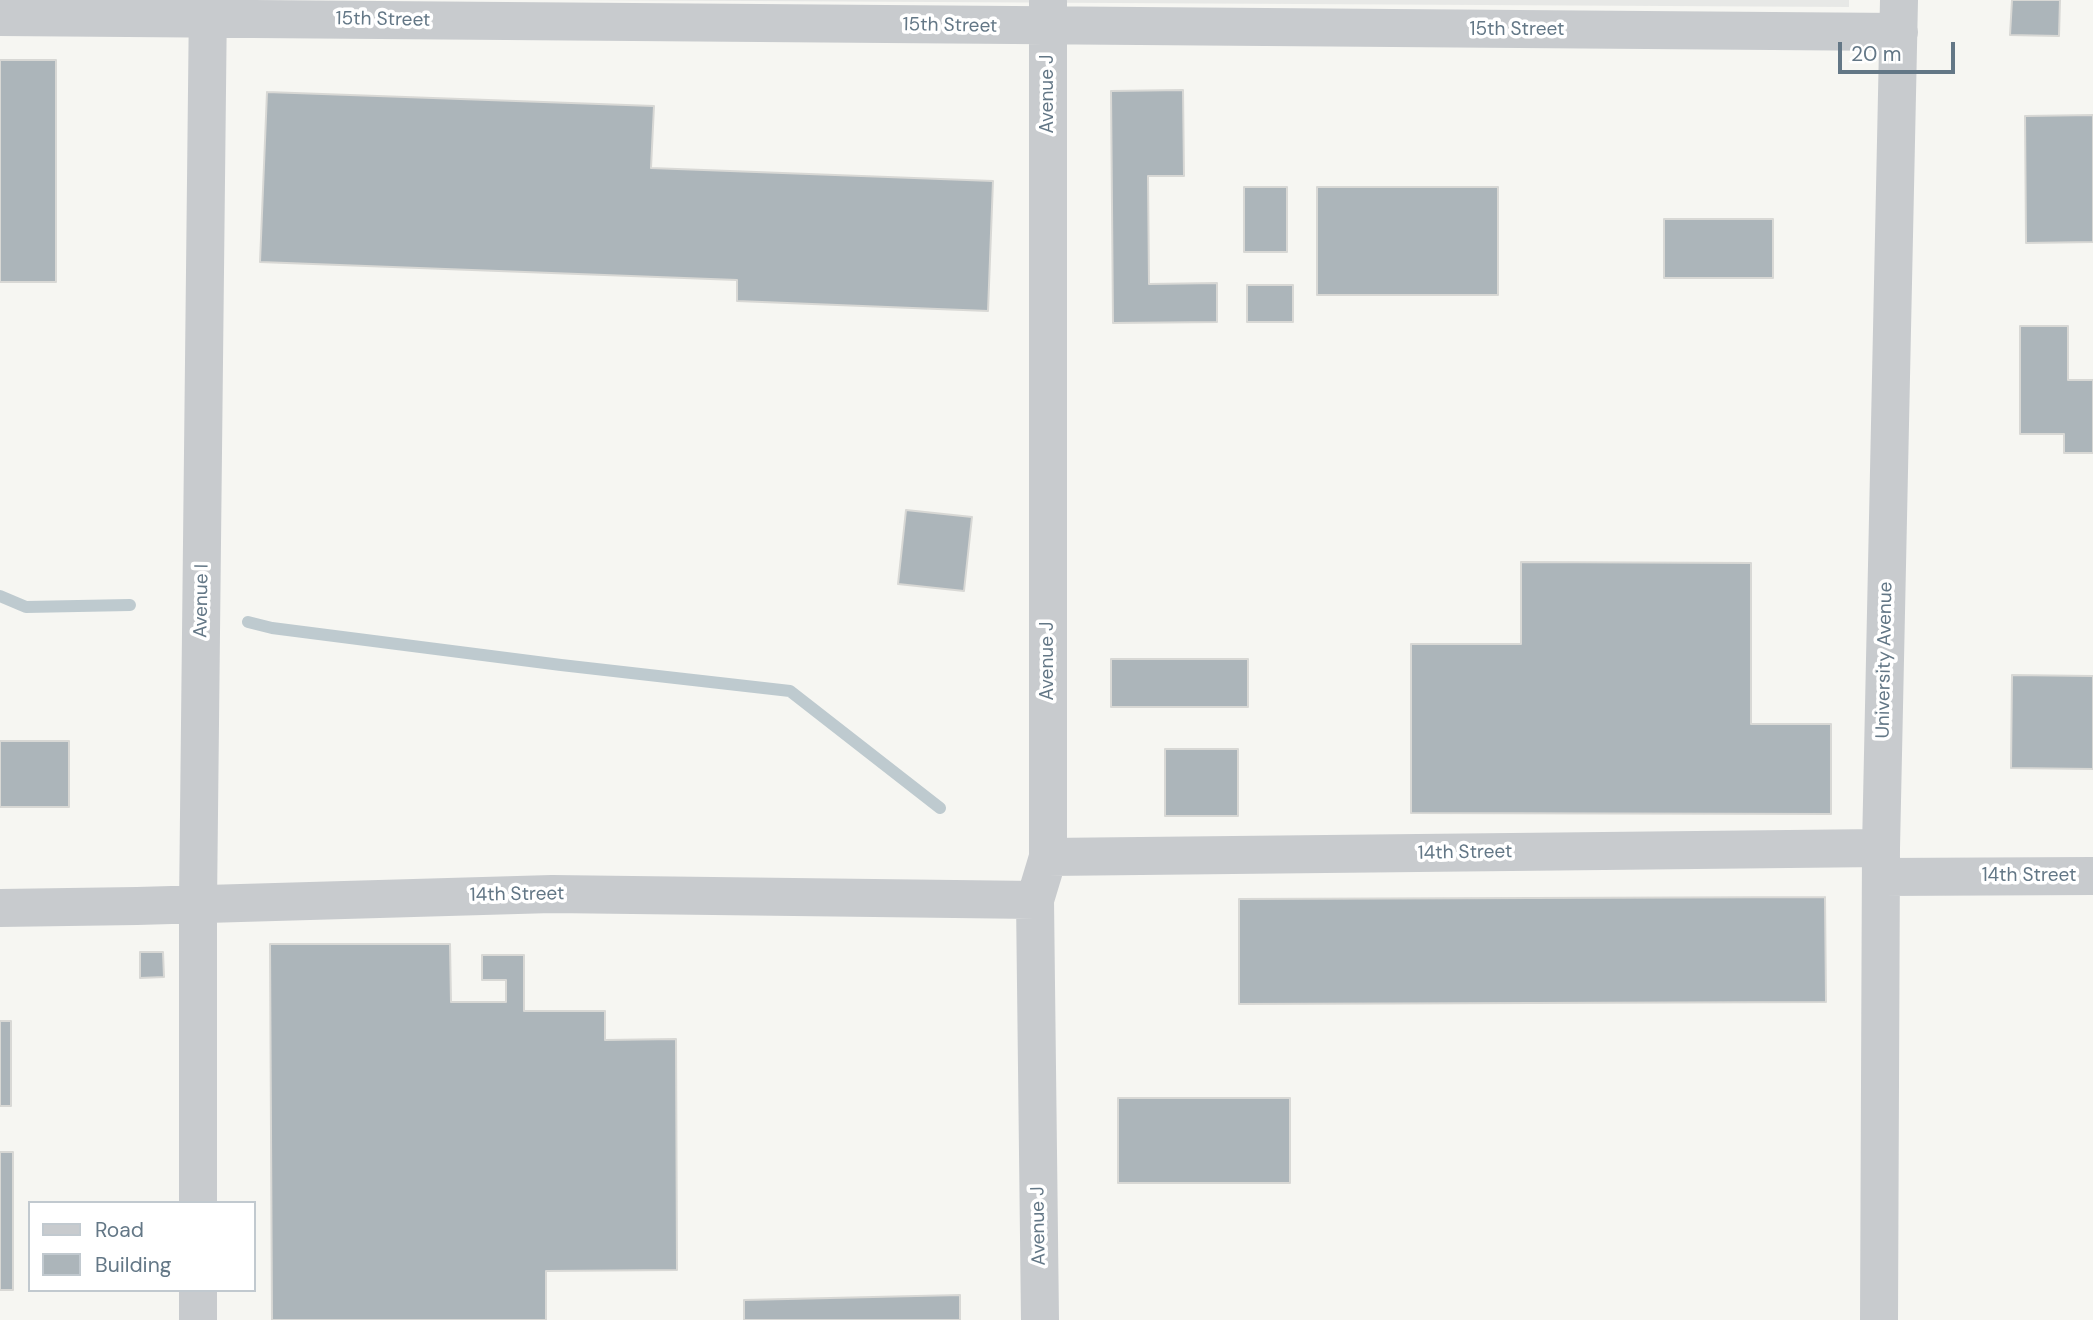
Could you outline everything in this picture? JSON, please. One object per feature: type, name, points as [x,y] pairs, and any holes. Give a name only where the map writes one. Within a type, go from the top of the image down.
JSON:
[{"type":"street","name":"15th Street","points":[[0,17],[208,9],[1899,16]]},
{"type":"street","name":"Avenue I","points":[[198,1201],[198,904],[208,9]]},
{"type":"street","name":"Avenue J","points":[[1040,1320],[1035,900],[1048,857],[1048,13]]},
{"type":"street","name":"University Avenue","points":[[1879,1320],[1881,862],[1899,16]]},
{"type":"street","name":"14th Street","points":[[1048,857],[1881,862],[2093,876]]},
{"type":"street","name":"14th Street","points":[[0,908],[552,894],[1035,900]]},
{"type":"street","points":[[198,1292],[198,1320]]},
{"type":"shaded area","points":[[565,0],[1849,0],[1849,7]]},
{"type":"building","points":[[2012,0],[2060,0],[2059,36],[2010,35]]},
{"type":"building","points":[[0,60],[56,60],[56,282],[0,282]]},
{"type":"building","points":[[1183,90],[1184,176],[1148,176],[1149,284],[1217,283],[1217,322],[1113,323],[1111,91]]},
{"type":"building","points":[[267,92],[654,106],[651,168],[993,181],[988,311],[737,301],[737,280],[260,262]]},
{"type":"building","points":[[2093,115],[2093,242],[2026,243],[2025,116]]},
{"type":"building","points":[[1244,187],[1287,187],[1287,252],[1244,252]]},
{"type":"building","points":[[1317,187],[1498,187],[1498,295],[1317,295]]},
{"type":"building","points":[[1664,219],[1773,219],[1773,278],[1664,278]]},
{"type":"building","points":[[1247,285],[1293,285],[1293,322],[1247,322]]},
{"type":"building","points":[[2020,326],[2068,326],[2068,380],[2093,380],[2093,453],[2064,453],[2064,434],[2020,434]]},
{"type":"building","points":[[906,510],[972,517],[964,591],[898,584]]},
{"type":"building","points":[[1521,562],[1751,563],[1751,724],[1831,724],[1831,814],[1411,813],[1411,644],[1521,644]]},
{"type":"building","points":[[1111,659],[1248,659],[1248,707],[1111,707]]},
{"type":"building","points":[[2012,675],[2093,676],[2093,769],[2011,768]]},
{"type":"building","points":[[0,741],[69,741],[69,807],[0,807]]},
{"type":"building","points":[[1165,749],[1238,749],[1238,816],[1165,816]]},
{"type":"building","points":[[1825,897],[1826,1002],[1239,1004],[1239,899]]},
{"type":"building","points":[[270,944],[450,944],[451,1002],[506,1002],[506,980],[482,980],[482,955],[524,955],[524,1011],[605,1011],[605,1040],[676,1039],[677,1270],[546,1271],[546,1320],[272,1320]]},
{"type":"building","points":[[140,952],[163,952],[164,977],[140,978]]},
{"type":"building","points":[[0,1021],[11,1021],[11,1106],[0,1106]]},
{"type":"building","points":[[1118,1098],[1290,1098],[1290,1183],[1118,1183]]},
{"type":"building","points":[[0,1152],[13,1152],[13,1290],[0,1290]]},
{"type":"building","points":[[960,1295],[960,1320],[744,1320],[744,1300]]},
{"type":"waterway","points":[[0,596],[26,607],[130,605]]},
{"type":"waterway","points":[[248,622],[272,628],[561,665],[790,691],[940,808]]}]
